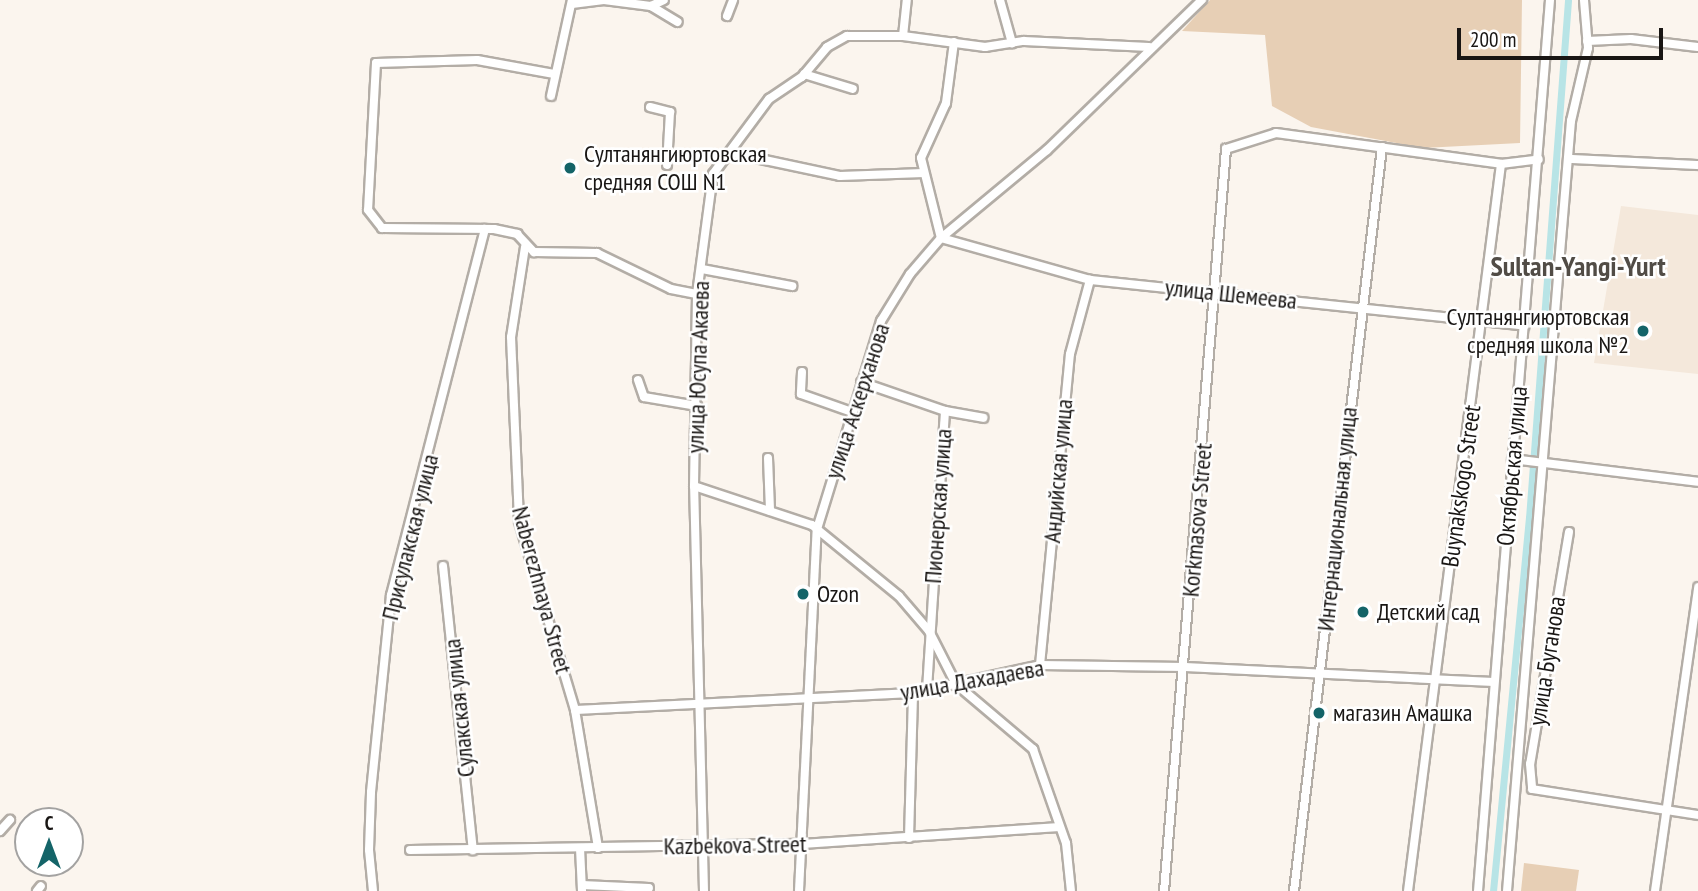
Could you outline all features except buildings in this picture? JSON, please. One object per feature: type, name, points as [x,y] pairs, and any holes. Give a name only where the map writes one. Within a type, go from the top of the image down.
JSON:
[{"type":"street","points":[[551,96],[572,2],[604,0],[651,6],[678,22]]},
{"type":"street","points":[[651,6],[664,0]]},
{"type":"street","points":[[727,16],[733,0]]},
{"type":"street","points":[[903,36],[907,0]]},
{"type":"street","points":[[1000,0],[1012,43]]},
{"type":"street","name":"улица Аскерханова","points":[[799,891],[811,699],[817,529],[881,321],[910,274],[941,238],[1047,150],[1149,47],[1202,0]]},
{"type":"street","name":"Октябрьская улица","points":[[1478,891],[1550,0]]},
{"type":"street","points":[[1507,891],[1571,159],[1571,121],[1587,41],[1584,0]]},
{"type":"street","name":"улица Юсупа Акаева","points":[[704,891],[694,485],[697,294],[713,174],[732,153],[769,99],[804,74],[827,47],[847,36],[903,36],[985,47],[1012,43],[1149,47]]},
{"type":"street","points":[[1587,41],[1631,39],[1698,47]]},
{"type":"street","points":[[941,238],[924,173],[924,147],[946,103],[954,42]]},
{"type":"street","points":[[554,74],[477,60],[376,63],[368,210],[382,228],[485,229],[517,234],[525,247],[551,254],[597,253],[671,289],[697,294]]},
{"type":"street","points":[[804,74],[853,89]]},
{"type":"street","points":[[650,107],[670,112],[667,165]]},
{"type":"street","name":"Korkmasova Street","points":[[1164,891],[1185,667],[1226,149],[1276,133],[1382,147]]},
{"type":"street","points":[[1382,147],[1501,164],[1539,159]]},
{"type":"street","name":"Интернациональная улица","points":[[1294,891],[1382,147]]},
{"type":"street","points":[[732,153],[840,176],[924,173]]},
{"type":"street","points":[[1571,159],[1698,165]]},
{"type":"street","name":"Buynakskogo Street","points":[[1408,891],[1483,322],[1501,164]]},
{"type":"street","name":"Присулакская улица","points":[[373,891],[369,850],[371,792],[391,595],[485,229]]},
{"type":"street","name":"улица Шемеева","points":[[941,238],[1090,280],[1525,326]]},
{"type":"street","name":"Naberezhnaya Street","points":[[525,247],[511,337],[519,522],[575,710],[597,848]]},
{"type":"street","points":[[702,270],[792,286]]},
{"type":"street","name":"Андийская улица","points":[[1040,665],[1070,354],[1090,280]]},
{"type":"street","points":[[802,372],[801,394],[852,412]]},
{"type":"street","points":[[638,380],[644,397],[697,406]]},
{"type":"street","name":"Пионерская улица","points":[[861,382],[945,411],[927,691]]},
{"type":"street","points":[[945,411],[983,418]]},
{"type":"street","points":[[768,458],[770,511]]},
{"type":"street","points":[[1512,459],[1698,482]]},
{"type":"street","points":[[694,485],[817,529],[899,596],[929,631],[956,684],[1033,749],[1066,843],[1071,891]]},
{"type":"street","name":"улица Буганова","points":[[1569,532],[1530,764],[1532,789],[1665,810]]},
{"type":"street","name":"Сулакская улица","points":[[443,566],[473,850]]},
{"type":"street","points":[[1656,891],[1665,810],[1698,587]]},
{"type":"street","name":"улица Дахадаева","points":[[575,710],[701,701],[811,699],[913,693],[1040,665],[1185,667],[1494,681]]},
{"type":"street","points":[[909,838],[913,693]]},
{"type":"street","points":[[1665,810],[1698,815]]},
{"type":"street","points":[[0,831],[10,820]]},
{"type":"street","name":"Kazbekova Street","points":[[410,850],[802,844],[1059,827]]},
{"type":"street","points":[[580,848],[582,888],[649,888]]},
{"type":"shaded area","points":[[1210,0],[1522,0],[1520,143],[1423,148],[1311,127],[1272,106],[1265,35],[1182,31]]},
{"type":"shaded area","points":[[1621,206],[1698,215],[1698,374],[1594,363]]},
{"type":"shaded area","points":[[1524,863],[1579,870],[1576,891],[1521,891]]},
{"type":"waterway","points":[[1493,891],[1529,518],[1568,0]]},
{"type":"place","name":"Султанянгиюртовская средняя СОШ N1","points":[[570,168]]},
{"type":"place","name":"Султанянгиюртовская средняя школа №2","points":[[1643,331]]},
{"type":"place","name":"Ozon","points":[[803,594]]},
{"type":"place","name":"Детский сад","points":[[1363,612]]},
{"type":"place","name":"магазин Амашка","points":[[1319,713]]},
{"type":"district","name":"Sultan-Yangi-Yurt","points":[[1578,266]]}]
